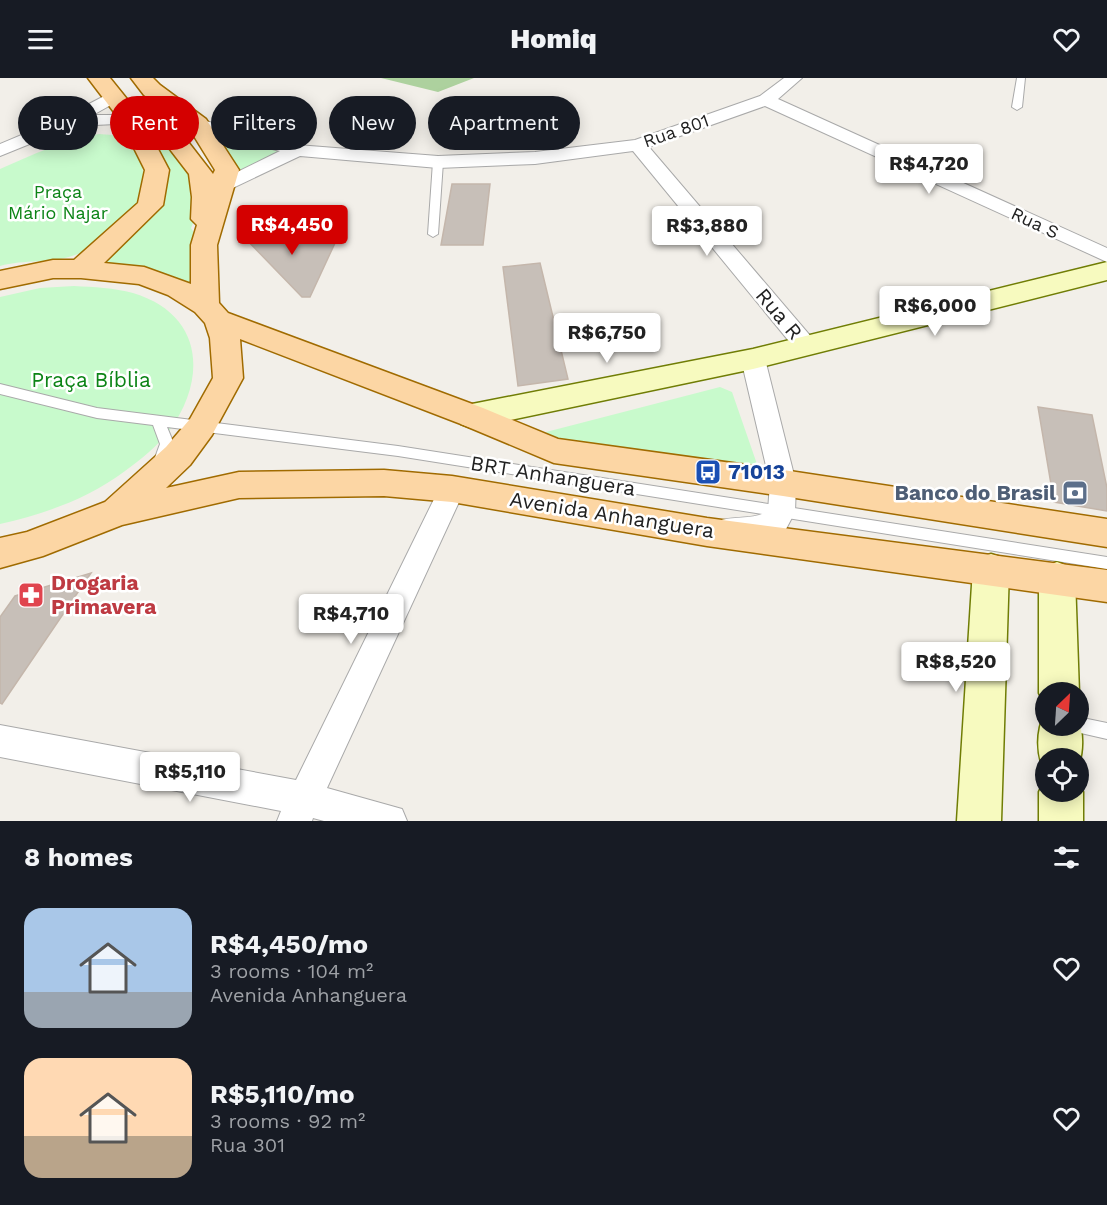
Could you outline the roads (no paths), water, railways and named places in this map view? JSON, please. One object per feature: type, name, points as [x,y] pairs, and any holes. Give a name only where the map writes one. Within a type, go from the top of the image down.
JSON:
[{"type":"main road","points":[[99,78],[111,96]]},
{"type":"main road","points":[[142,78],[160,96]]},
{"type":"main road","points":[[199,125],[226,165],[227,170],[204,244]]},
{"type":"main road","points":[[81,268],[150,205],[157,170],[147,150]]},
{"type":"main road","points":[[0,553],[30,546],[117,512],[178,456],[201,427],[228,378],[225,338],[211,313],[204,244],[205,197],[201,173],[183,150]]},
{"type":"main road","points":[[0,280],[53,269],[81,268],[144,276],[178,289],[211,313],[472,416],[554,451],[782,498],[1107,533]]},
{"type":"main road","name":"Avenida Anhanguera","points":[[117,512],[238,485],[384,483],[452,489],[707,532],[1107,586]]},
{"type":"street","name":"Rua 801","points":[[297,150],[438,162],[536,158],[638,145],[766,100],[794,78]]},
{"type":"street","name":"Rua S","points":[[766,100],[1107,256]]},
{"type":"street","points":[[0,151],[18,143]]},
{"type":"street","name":"Rua R","points":[[638,145],[805,345]]},
{"type":"street","points":[[220,188],[297,150]]},
{"type":"street","points":[[472,416],[753,359],[1107,271]]},
{"type":"street","points":[[707,532],[762,526],[776,521],[782,498],[753,359]]},
{"type":"street","points":[[299,810],[452,489]]},
{"type":"street","points":[[979,821],[991,569]]},
{"type":"street","points":[[1058,578],[1059,682]]},
{"type":"street","points":[[0,741],[299,810],[390,821]]},
{"type":"street","points":[[1061,802],[1061,821]]},
{"type":"lane","points":[[1017,107],[1021,78]]},
{"type":"lane","points":[[433,234],[438,162]]},
{"type":"lane","name":"BRT Anhanguera","points":[[0,388],[97,413],[159,423],[782,498],[1107,563]]},
{"type":"lane","points":[[149,484],[165,453],[166,444],[159,423]]},
{"type":"lane","points":[[1089,727],[1107,731]]},
{"type":"place","name":"71013","points":[[708,472]]},
{"type":"place","name":"Banco do Brasil","points":[[1075,493]]},
{"type":"place","name":"Drogaria Primavera","points":[[31,595]]},
{"type":"park label","name":"Praça Mário Najar","points":[[58,202]]},
{"type":"park label","name":"Praça Bíblia","points":[[91,380]]}]
